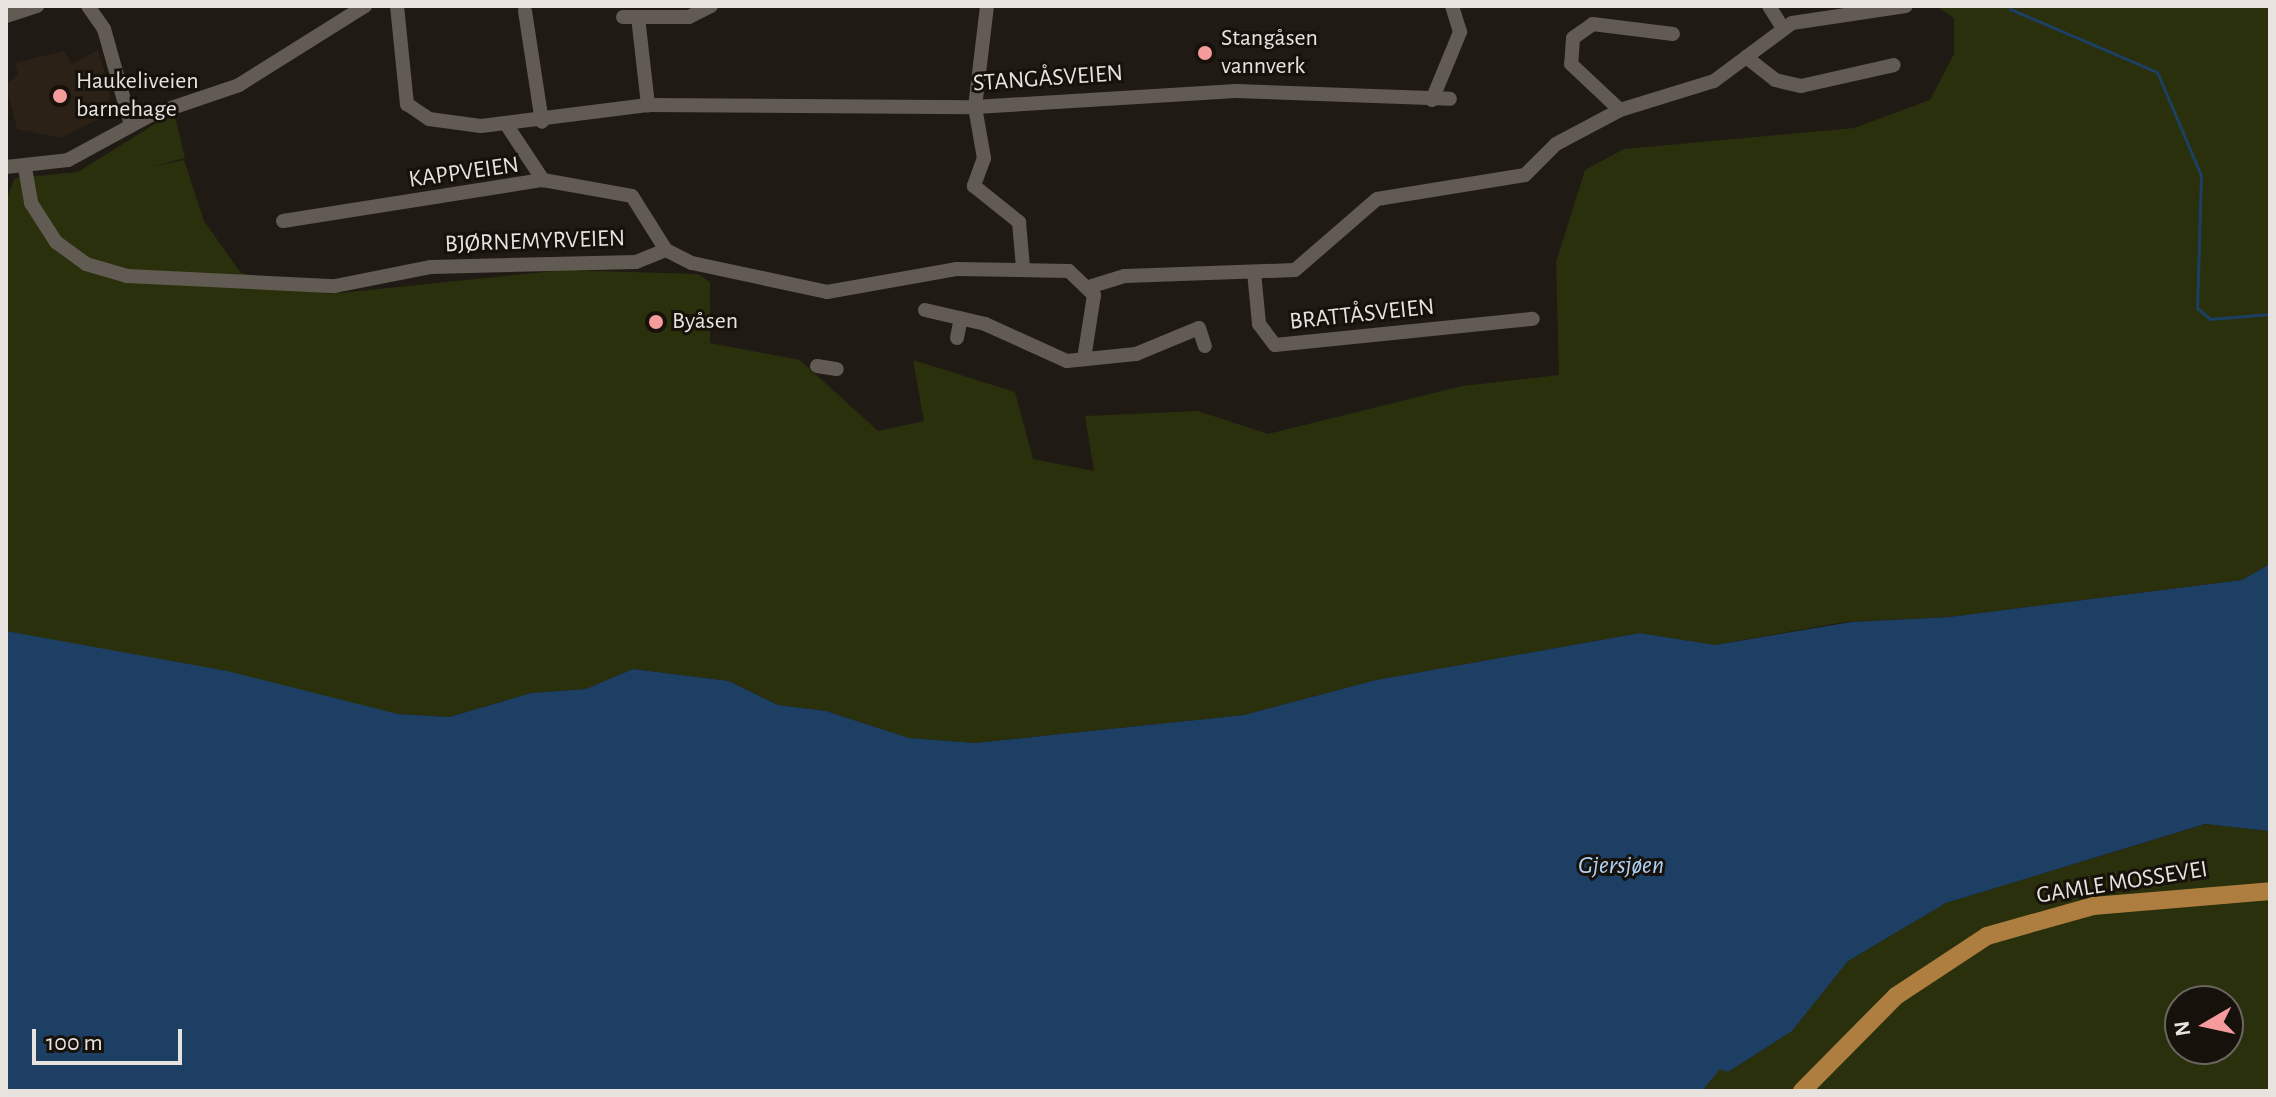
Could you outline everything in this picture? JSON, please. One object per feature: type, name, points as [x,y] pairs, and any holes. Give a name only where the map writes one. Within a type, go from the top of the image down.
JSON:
[{"type":"main road","name":"GAMLE MOSSEVEI","points":[[1802,1091],[1896,996],[1987,936],[2093,906],[2270,891]]},
{"type":"street","points":[[6,16],[37,6]]},
{"type":"street","points":[[88,6],[102,23],[131,125]]},
{"type":"street","points":[[6,167],[25,168],[68,160],[131,125],[249,80],[365,6]]},
{"type":"street","name":"STANGÅSVEIEN","points":[[397,6],[407,104],[429,119],[508,127],[648,105],[975,107],[1236,91],[1450,99]]},
{"type":"street","points":[[623,17],[689,17],[711,6]]},
{"type":"street","points":[[987,6],[975,107],[984,158],[974,186],[1019,222],[1023,268]]},
{"type":"street","points":[[1432,100],[1460,32],[1452,6]]},
{"type":"street","points":[[1769,6],[1783,28]]},
{"type":"street","points":[[1092,286],[1125,276],[1254,272],[1309,264],[1355,214],[1387,195],[1534,172],[1556,144],[1620,110],[1706,85],[1783,28],[1906,6]]},
{"type":"street","points":[[525,11],[542,122]]},
{"type":"street","points":[[638,17],[648,105]]},
{"type":"street","points":[[1620,110],[1575,72],[1573,38],[1593,24],[1673,34]]},
{"type":"street","points":[[1746,57],[1775,80],[1801,86],[1894,65]]},
{"type":"street","points":[[508,127],[543,180]]},
{"type":"street","name":"BJØRNEMYRVEIEN","points":[[25,168],[31,203],[56,242],[86,264],[127,276],[335,286],[441,266],[636,262],[666,250]]},
{"type":"street","name":"KAPPVEIEN","points":[[283,221],[543,180],[632,196],[666,250]]},
{"type":"street","points":[[666,250],[682,261],[814,291],[956,269],[1069,271],[1092,286],[1096,308],[1084,359]]},
{"type":"street","name":"BRATTÅSVEIEN","points":[[1254,272],[1259,324],[1275,345],[1533,319]]},
{"type":"street","points":[[925,310],[961,318],[1059,358],[1084,359],[1153,350],[1199,328],[1205,346]]},
{"type":"street","points":[[957,338],[961,318]]},
{"type":"street","points":[[817,366],[837,369]]},
{"type":"shaded area","name":"Haukeliveien barnehage","points":[[98,50],[110,90],[107,115],[60,138],[17,129],[6,85],[18,74],[15,63],[64,51],[72,64]]},
{"type":"green space","points":[[1936,6],[2270,6],[2270,564],[2242,580],[1949,617],[1844,622],[1715,645],[1640,633],[1376,680],[1244,715],[975,743],[909,738],[826,711],[778,705],[729,681],[633,669],[586,689],[531,693],[448,717],[398,714],[6,631],[6,200],[15,178],[78,172],[174,112],[185,158],[150,167],[184,160],[204,221],[241,273],[330,294],[563,270],[698,274],[710,282],[710,343],[800,360],[878,431],[924,421],[913,360],[1015,392],[1033,459],[1094,471],[1085,416],[1198,411],[1268,434],[1462,386],[1559,375],[1556,262],[1585,170],[1624,149],[1854,128],[1930,100],[1954,54],[1954,18]]},
{"type":"green space","points":[[2206,824],[2270,831],[2270,1091],[1702,1091],[1720,1068],[1728,1072],[1792,1031],[1848,961],[1946,903]]},
{"type":"water","name":"Gjersjøen","points":[[2270,564],[2270,831],[2205,824],[1946,903],[1848,961],[1792,1031],[1728,1072],[1720,1069],[1702,1091],[6,1091],[6,631],[227,671],[398,714],[449,717],[531,693],[586,689],[633,669],[729,681],[778,705],[826,711],[909,738],[975,743],[1244,715],[1376,680],[1640,633],[1715,645],[1851,622],[1949,617],[2242,580]]},
{"type":"waterway","points":[[2010,9],[2157,72],[2201,175],[2197,308],[2210,319],[2270,314]]},
{"type":"place","name":"Stangåsen vannverk","points":[[1205,53]]},
{"type":"place","name":"Haukeliveien barnehage","points":[[60,96]]},
{"type":"place","name":"Byåsen","points":[[656,322]]}]
